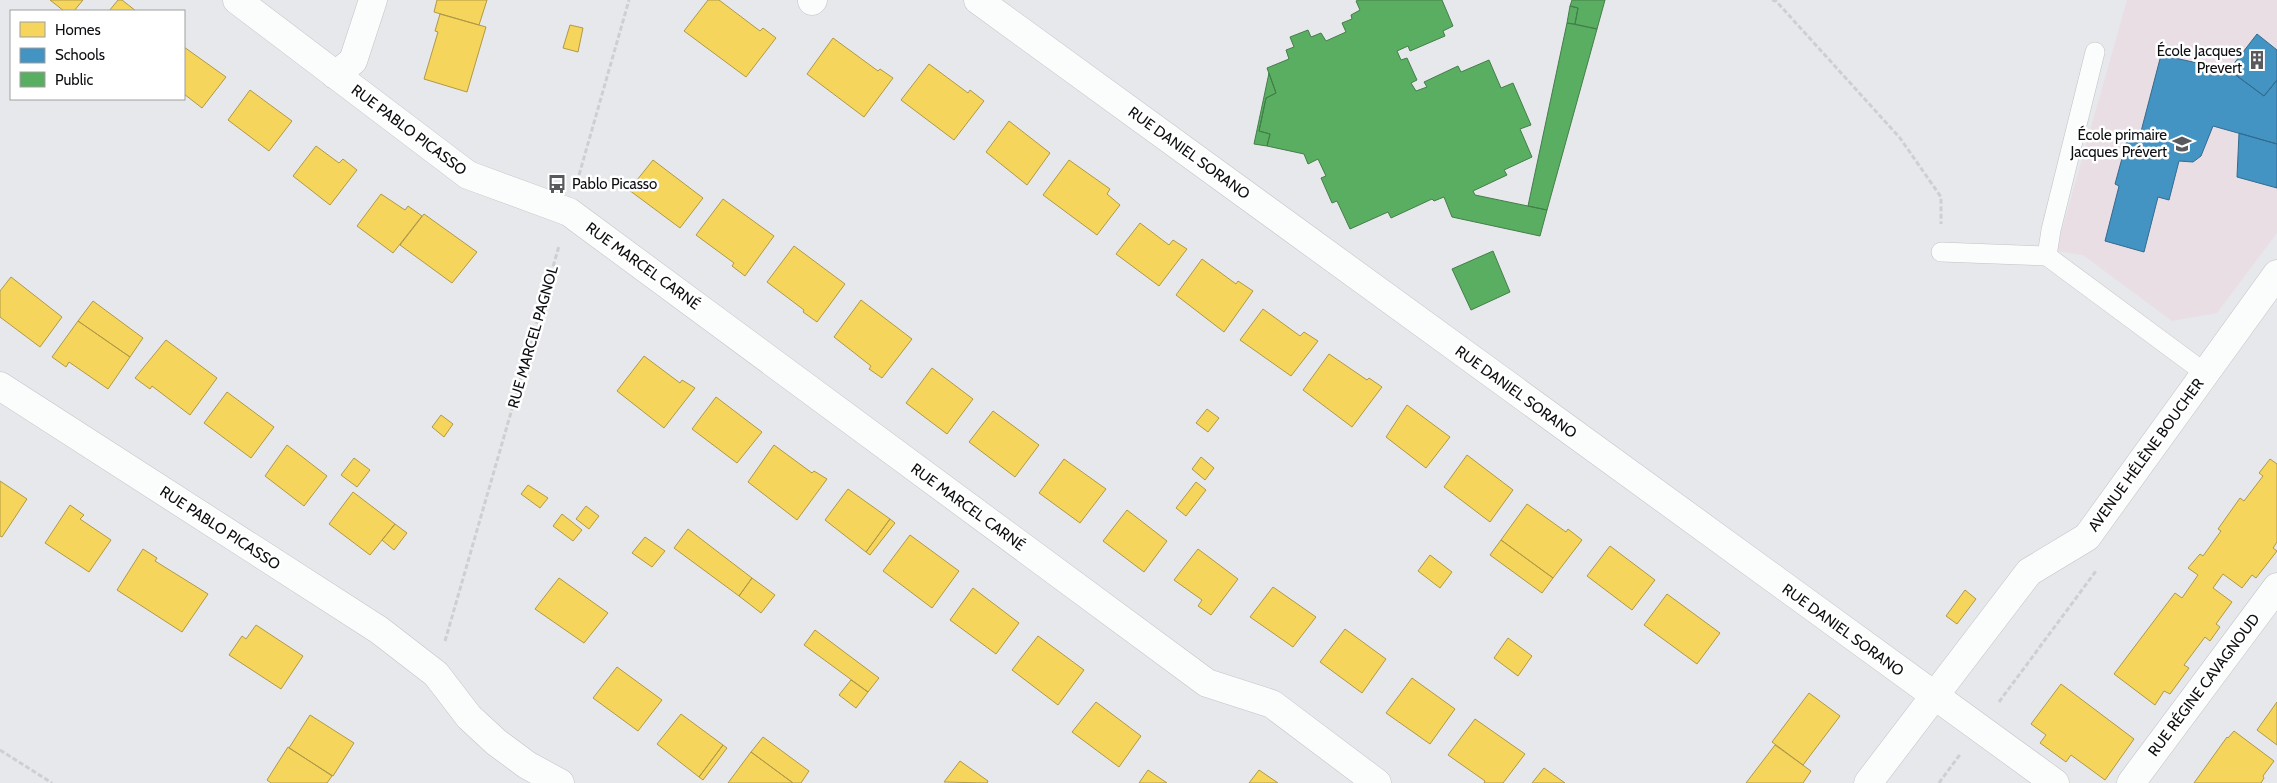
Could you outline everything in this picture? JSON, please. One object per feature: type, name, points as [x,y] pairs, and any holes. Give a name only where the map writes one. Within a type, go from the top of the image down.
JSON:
[{"type":"street","name":"RUE PABLO PICASSO","points":[[237,0],[468,175],[569,212]]},
{"type":"street","name":"RUE PABLO PICASSO","points":[[335,75],[352,61],[373,0]]},
{"type":"street","name":"RUE DANIEL SORANO","points":[[978,0],[2055,783]]},
{"type":"street","name":"RUE MARCEL CARNÉ","points":[[569,212],[1207,683],[1272,704],[1377,783]]},
{"type":"street","name":"AVENUE HÉLÈNE BOUCHER","points":[[1868,783],[2029,572],[2087,537],[2277,274]]},
{"type":"street","name":"RUE PABLO PICASSO","points":[[0,386],[379,630],[436,674],[469,717],[496,742],[527,765],[560,783]]},
{"type":"street","name":"RUE RÉGINE CAVAGNOUD","points":[[2131,783],[2277,587]]},
{"type":"lane","points":[[2047,256],[2050,230],[2095,52]]},
{"type":"lane","points":[[1941,252],[2047,256],[2205,373]]},
{"type":"path","name":"RUE MARCEL PAGNOL","points":[[436,674],[629,0]]},
{"type":"path","points":[[1775,0],[1900,138],[1941,197],[1941,252]]},
{"type":"path","points":[[0,750],[52,783]]},
{"type":"shaded area","name":"École primaire Jacques Prévert","points":[[2127,0],[2277,0],[2277,233],[2217,313],[2172,321],[2083,255],[2056,251]]},
{"type":"building: Homes","points":[[50,0],[83,0],[75,10],[63,10]]},
{"type":"building: Homes","points":[[118,0],[122,0],[135,10],[110,10]]},
{"type":"building: Homes","points":[[437,0],[487,0],[479,25],[434,12]]},
{"type":"building: Homes","points":[[708,0],[719,0],[760,31],[763,28],[776,38],[746,77],[684,31]]},
{"type":"building: Homes","points":[[440,14],[486,27],[467,92],[424,79],[438,32],[435,31]]},
{"type":"building: Homes","points":[[570,25],[583,28],[578,52],[563,48]]},
{"type":"building: Homes","points":[[833,38],[878,71],[880,69],[893,78],[864,117],[807,74]]},
{"type":"building: Homes","points":[[185,48],[226,77],[202,108],[185,95]]},
{"type":"building: Homes","points":[[929,64],[968,93],[970,90],[984,101],[954,140],[901,100]]},
{"type":"building: Homes","points":[[250,90],[292,121],[269,151],[228,120]]},
{"type":"building: Homes","points":[[1009,121],[1050,153],[1027,185],[986,152]]},
{"type":"building: Homes","points":[[316,146],[339,163],[343,159],[357,170],[330,205],[293,176]]},
{"type":"building: Homes","points":[[653,160],[703,198],[680,228],[629,190]]},
{"type":"building: Homes","points":[[1069,160],[1110,189],[1107,194],[1120,205],[1097,235],[1043,195]]},
{"type":"building: Homes","points":[[381,194],[405,210],[408,206],[422,216],[393,253],[357,226]]},
{"type":"building: Homes","points":[[723,199],[774,236],[745,276],[732,266],[734,263],[696,235]]},
{"type":"building: Homes","points":[[424,214],[477,252],[452,283],[400,245]]},
{"type":"building: Homes","points":[[1140,223],[1169,245],[1173,240],[1187,249],[1159,286],[1116,254]]},
{"type":"building: Homes","points":[[794,246],[845,284],[817,322],[767,282]]},
{"type":"building: Homes","points":[[1202,259],[1236,284],[1238,281],[1253,291],[1224,332],[1176,295]]},
{"type":"building: Homes","points":[[11,277],[62,317],[40,347],[0,317],[0,291]]},
{"type":"building: Homes","points":[[861,300],[912,339],[882,378],[869,369],[871,366],[834,337]]},
{"type":"building: Homes","points":[[93,301],[143,338],[130,357],[78,321]]},
{"type":"building: Homes","points":[[1263,309],[1300,336],[1304,332],[1318,341],[1291,376],[1240,340]]},
{"type":"building: Homes","points":[[78,321],[130,357],[108,389],[69,362],[66,367],[52,357]]},
{"type":"building: Homes","points":[[166,340],[217,378],[190,415],[152,386],[150,389],[135,378]]},
{"type":"building: Homes","points":[[1329,354],[1367,380],[1369,378],[1382,387],[1352,427],[1303,390]]},
{"type":"building: Homes","points":[[644,356],[680,383],[682,380],[695,388],[664,428],[617,391]]},
{"type":"building: Homes","points":[[932,368],[973,399],[947,434],[906,403]]},
{"type":"building: Homes","points":[[227,392],[274,427],[251,458],[204,423]]},
{"type":"building: Homes","points":[[716,397],[762,432],[737,463],[692,429]]},
{"type":"building: Homes","points":[[1407,405],[1450,437],[1426,468],[1386,437]]},
{"type":"building: Homes","points":[[1207,409],[1219,418],[1208,432],[1196,423]]},
{"type":"building: Homes","points":[[993,411],[1039,445],[1015,477],[969,442]]},
{"type":"building: Homes","points":[[441,415],[453,424],[444,437],[432,427]]},
{"type":"building: Homes","points":[[287,445],[327,476],[304,506],[265,476]]},
{"type":"building: Homes","points":[[774,445],[812,473],[814,471],[827,479],[797,520],[748,482]]},
{"type":"building: Homes","points":[[1467,455],[1513,490],[1490,522],[1444,487]]},
{"type":"building: Homes","points":[[1201,457],[1214,468],[1205,480],[1192,469]]},
{"type":"building: Homes","points":[[354,458],[370,470],[357,487],[341,475]]},
{"type":"building: Homes","points":[[1064,459],[1106,489],[1080,523],[1039,493]]},
{"type":"building: Homes","points":[[2270,459],[2277,464],[2277,542],[2273,548],[2277,551],[2256,578],[2252,575],[2242,588],[2223,574],[2213,588],[2232,602],[2216,624],[2220,627],[2210,641],[2205,637],[2184,665],[2189,668],[2170,694],[2164,691],[2155,705],[2114,674],[2175,593],[2182,598],[2198,575],[2188,568],[2200,554],[2203,556],[2221,531],[2218,529],[2240,498],[2244,501],[2263,476],[2259,473]]},
{"type":"building: Homes","points":[[0,481],[27,499],[2,537],[0,536]]},
{"type":"building: Homes","points":[[1196,482],[1206,490],[1186,516],[1176,508]]},
{"type":"building: Homes","points":[[528,485],[548,498],[540,508],[521,494]]},
{"type":"building: Homes","points":[[848,489],[890,519],[866,552],[825,520]]},
{"type":"building: Homes","points":[[353,492],[395,524],[370,555],[329,524]]},
{"type":"building: Homes","points":[[1527,504],[1566,532],[1568,529],[1582,540],[1553,578],[1501,540]]},
{"type":"building: Homes","points":[[70,505],[84,515],[80,519],[111,540],[89,572],[45,543]]},
{"type":"building: Homes","points":[[586,506],[599,516],[589,529],[576,519]]},
{"type":"building: Homes","points":[[1127,510],[1167,541],[1144,572],[1103,541]]},
{"type":"building: Homes","points":[[562,514],[582,530],[573,541],[553,526]]},
{"type":"building: Homes","points":[[890,519],[895,523],[870,555],[866,552]]},
{"type":"building: Homes","points":[[395,524],[407,533],[394,550],[382,540]]},
{"type":"building: Homes","points":[[688,529],[752,578],[739,596],[674,548]]},
{"type":"building: Homes","points":[[910,535],[959,571],[932,608],[883,571]]},
{"type":"building: Homes","points":[[645,537],[665,551],[652,567],[632,553]]},
{"type":"building: Homes","points":[[1501,540],[1553,578],[1542,593],[1490,555]]},
{"type":"building: Homes","points":[[1610,546],[1655,580],[1632,610],[1587,576]]},
{"type":"building: Homes","points":[[143,549],[157,558],[155,561],[208,594],[182,632],[117,590]]},
{"type":"building: Homes","points":[[1198,549],[1238,579],[1211,615],[1198,606],[1202,600],[1174,580]]},
{"type":"building: Homes","points":[[1430,555],[1452,572],[1440,588],[1418,571]]},
{"type":"building: Homes","points":[[559,578],[608,613],[584,643],[535,609]]},
{"type":"building: Homes","points":[[752,578],[775,595],[761,613],[739,596]]},
{"type":"building: Homes","points":[[1273,587],[1316,617],[1293,647],[1250,617]]},
{"type":"building: Homes","points":[[973,588],[1019,623],[996,654],[950,620]]},
{"type":"building: Homes","points":[[1965,590],[1976,599],[1957,624],[1946,616]]},
{"type":"building: Homes","points":[[1667,594],[1720,633],[1697,664],[1644,625]]},
{"type":"building: Homes","points":[[256,625],[303,656],[281,689],[229,655],[242,636],[246,639]]},
{"type":"building: Homes","points":[[1345,629],[1386,659],[1362,693],[1320,662]]},
{"type":"building: Homes","points":[[815,630],[879,678],[868,692],[804,645]]},
{"type":"building: Homes","points":[[1038,636],[1084,670],[1058,705],[1012,670]]},
{"type":"building: Homes","points":[[1508,638],[1532,656],[1518,676],[1494,658]]},
{"type":"building: Homes","points":[[617,667],[662,700],[638,731],[593,698]]},
{"type":"building: Homes","points":[[1412,678],[1455,709],[1430,744],[1386,713]]},
{"type":"building: Homes","points":[[851,680],[868,692],[856,708],[839,695]]},
{"type":"building: Homes","points":[[2061,684],[2134,739],[2105,780],[2071,755],[2066,762],[2040,743],[2046,735],[2031,724]]},
{"type":"building: Homes","points":[[1809,693],[1840,716],[1803,765],[1772,742]]},
{"type":"building: Homes","points":[[1096,702],[1141,736],[1119,767],[1072,732]]},
{"type":"building: Homes","points":[[2277,702],[2277,745],[2257,730]]},
{"type":"building: Homes","points":[[681,714],[723,745],[699,777],[657,744]]},
{"type":"building: Homes","points":[[310,715],[354,743],[333,776],[289,748]]},
{"type":"building: Homes","points":[[1475,719],[1525,754],[1503,783],[1484,783],[1485,781],[1448,755]]},
{"type":"building: Homes","points":[[2234,731],[2274,761],[2263,776],[2264,778],[2261,783],[2194,783],[2227,737]]},
{"type":"building: Homes","points":[[763,737],[809,771],[801,783],[793,783],[751,752]]},
{"type":"building: Homes","points":[[723,745],[727,748],[703,780],[699,777]]},
{"type":"building: Homes","points":[[1775,745],[1811,771],[1803,783],[1746,783]]},
{"type":"building: Homes","points":[[288,747],[332,776],[327,783],[271,783],[267,780]]},
{"type":"building: Homes","points":[[751,752],[793,783],[728,783]]},
{"type":"building: Homes","points":[[960,761],[988,781],[987,783],[944,782]]},
{"type":"building: Homes","points":[[1544,768],[1565,783],[1532,783]]},
{"type":"building: Homes","points":[[1148,770],[1167,783],[1139,783]]},
{"type":"building: Homes","points":[[1259,770],[1278,783],[1249,783]]},
{"type":"building: Schools","name":"École Jacques Prevert","points":[[2257,34],[2277,50],[2277,80],[2264,96],[2229,70]]},
{"type":"building: Schools","points":[[2161,55],[2229,70],[2264,96],[2277,80],[2277,144],[2213,126],[2201,156],[2193,162],[2179,161],[2169,200],[2158,197],[2144,252],[2105,241],[2119,186],[2115,184],[2127,140],[2138,143]]},
{"type":"building: Schools","points":[[2239,133],[2277,144],[2277,188],[2237,177]]},
{"type":"building: Public","points":[[1442,0],[1453,26],[1443,31],[1445,36],[1410,51],[1408,46],[1397,51],[1401,60],[1407,58],[1417,80],[1411,83],[1416,91],[1427,87],[1424,82],[1458,66],[1461,72],[1489,60],[1501,88],[1513,83],[1531,125],[1520,129],[1532,157],[1504,170],[1507,175],[1473,191],[1475,195],[1547,210],[1540,236],[1452,217],[1444,197],[1434,201],[1432,199],[1391,218],[1388,212],[1350,229],[1337,201],[1332,203],[1321,178],[1326,176],[1318,159],[1308,164],[1304,154],[1267,146],[1270,134],[1259,131],[1266,98],[1276,93],[1267,68],[1289,59],[1286,50],[1294,47],[1290,37],[1308,30],[1311,37],[1321,33],[1326,41],[1346,32],[1342,23],[1352,19],[1351,15],[1360,10],[1356,1]]},
{"type":"building: Public","points":[[1572,0],[1605,0],[1597,29],[1575,24],[1578,8],[1570,6]]},
{"type":"building: Public","points":[[1570,6],[1578,8],[1575,24],[1567,23]]},
{"type":"building: Public","points":[[1567,23],[1597,29],[1547,210],[1528,206]]},
{"type":"building: Public","points":[[1269,73],[1276,93],[1266,98],[1259,131],[1270,134],[1267,146],[1254,144]]},
{"type":"building: Public","points":[[1493,251],[1510,292],[1471,310],[1452,269]]},
{"type":"place","name":"École Jacques Prevert","points":[[2257,60]]},
{"type":"place","name":"École primaire Jacques Prévert","points":[[2182,144]]},
{"type":"place","name":"Pablo Picasso","points":[[557,184]]}]
